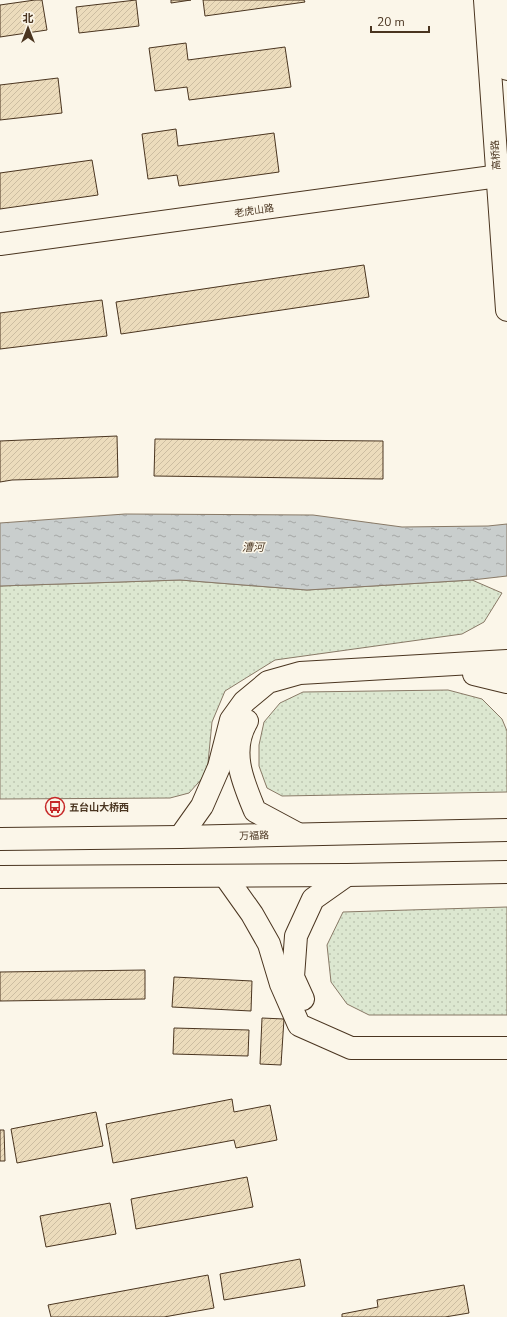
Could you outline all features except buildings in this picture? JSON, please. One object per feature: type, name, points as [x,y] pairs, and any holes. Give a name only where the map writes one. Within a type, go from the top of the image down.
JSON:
[{"type":"main road","name":"高桥路","points":[[485,0],[502,176],[507,310]]},
{"type":"main road","points":[[502,0],[507,69]]},
{"type":"main road","name":"老虎山路","points":[[0,244],[502,176]]},
{"type":"main road","points":[[473,669],[507,644]]},
{"type":"main road","points":[[297,834],[255,811],[240,774],[238,748],[244,725],[255,707],[276,693],[302,684],[473,669],[507,661]]},
{"type":"main road","points":[[473,669],[507,682]]},
{"type":"main road","points":[[180,837],[202,806],[216,773],[231,720],[244,702],[268,682],[300,673],[473,669],[507,672]]},
{"type":"main road","name":"万福路","points":[[0,838],[180,837],[507,830]]},
{"type":"main road","points":[[0,877],[347,875],[507,872]]},
{"type":"main road","points":[[347,875],[313,899],[296,936],[293,977],[310,1015],[352,1035],[507,1036]]},
{"type":"main road","points":[[225,876],[252,914],[269,944],[281,984],[299,1025],[351,1048],[507,1048]]},
{"type":"green space","points":[[180,580],[307,590],[472,580],[502,593],[484,622],[462,634],[275,660],[225,691],[212,722],[207,773],[189,793],[170,798],[0,799],[0,586]]},
{"type":"green space","points":[[448,690],[482,699],[502,719],[507,731],[507,792],[282,796],[267,788],[259,766],[259,745],[264,722],[280,703],[303,692]]},
{"type":"green space","points":[[507,907],[507,1015],[369,1015],[347,1004],[331,982],[327,945],[343,912]]},
{"type":"water","name":"漕河","points":[[125,514],[313,515],[402,527],[488,526],[507,524],[507,576],[472,580],[307,590],[180,580],[0,586],[0,523]]},
{"type":"place","name":"五台山大桥西","points":[[55,807]]}]
